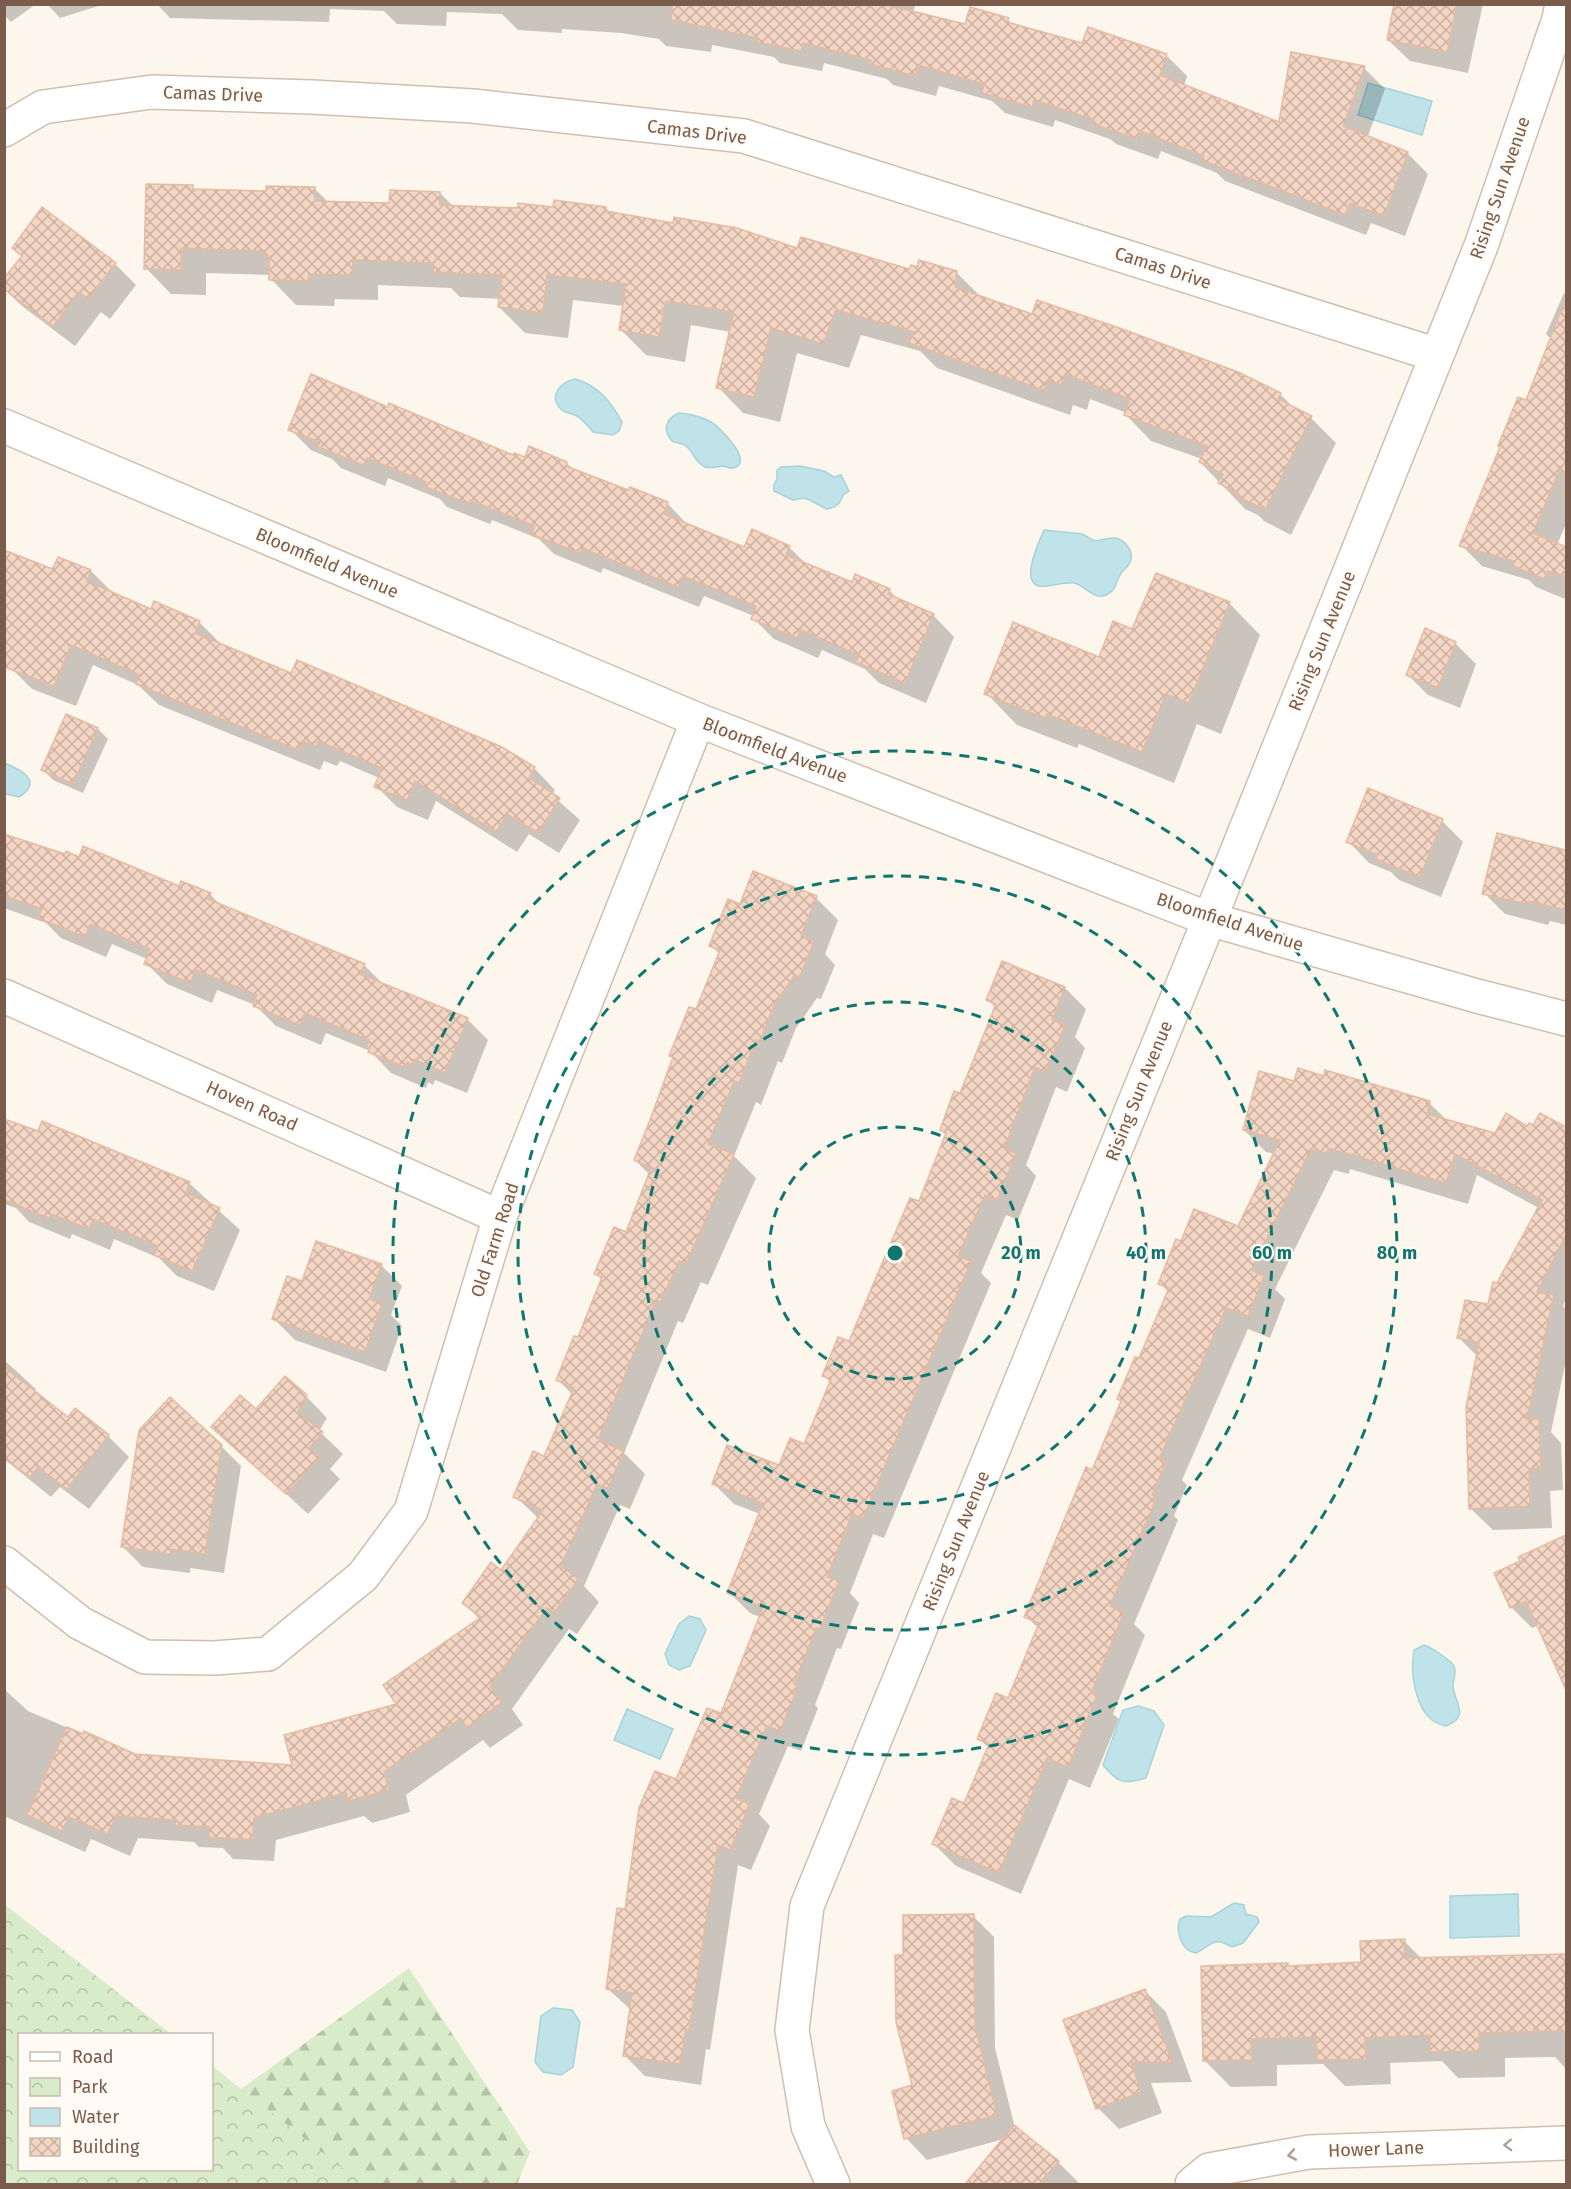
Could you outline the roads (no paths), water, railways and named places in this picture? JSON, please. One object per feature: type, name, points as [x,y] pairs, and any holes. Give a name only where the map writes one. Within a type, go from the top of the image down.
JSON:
[{"type":"street","name":"Rising Sun Avenue","points":[[833,2184],[808,2126],[792,2030],[807,1906],[1481,246],[1559,19],[1562,4]]},
{"type":"street","name":"Camas Drive","points":[[4,130],[43,107],[152,92],[312,97],[473,106],[744,136],[1437,355]]},
{"type":"street","name":"Bloomfield Avenue","points":[[4,426],[698,720],[1209,920],[1566,1019]]},
{"type":"street","name":"Old Farm Road","points":[[4,1563],[80,1623],[145,1657],[198,1658],[267,1654],[363,1576],[411,1511],[500,1217],[698,720]]},
{"type":"street","name":"Hoven Road","points":[[4,996],[500,1217]]},
{"type":"street","name":"Hower Lane","points":[[1192,2184],[1209,2170],[1309,2151],[1566,2143]]},
{"type":"water","points":[[1368,83],[1432,101],[1422,135],[1358,115]]},
{"type":"water","points":[[575,379],[590,385],[608,401],[622,422],[619,431],[613,435],[593,432],[580,418],[563,411],[558,405],[556,395],[561,386]]},
{"type":"water","points":[[679,413],[699,417],[715,425],[734,445],[740,459],[739,465],[733,468],[705,467],[696,460],[689,449],[680,443],[673,442],[666,430],[668,422]]},
{"type":"water","points":[[800,466],[824,471],[834,477],[841,475],[849,491],[843,495],[837,505],[826,509],[810,500],[804,498],[793,500],[774,491],[777,470],[781,467]]},
{"type":"water","points":[[1044,530],[1082,534],[1095,541],[1117,538],[1129,549],[1131,560],[1121,573],[1113,590],[1103,596],[1095,595],[1074,583],[1037,586],[1032,581],[1032,564]]},
{"type":"water","points":[[5,763],[23,773],[30,781],[30,786],[19,797],[5,794]]},
{"type":"water","points":[[689,1616],[700,1619],[706,1630],[690,1666],[679,1670],[669,1665],[665,1654],[679,1624]]},
{"type":"water","points":[[1424,1645],[1445,1657],[1455,1669],[1453,1685],[1460,1713],[1454,1722],[1446,1726],[1427,1715],[1417,1695],[1413,1671],[1414,1650]]},
{"type":"water","points":[[1138,1706],[1154,1711],[1164,1725],[1146,1778],[1126,1782],[1117,1779],[1103,1765],[1123,1710]]},
{"type":"water","points":[[627,1709],[673,1729],[660,1759],[614,1740]]},
{"type":"water","points":[[1518,1894],[1519,1936],[1450,1938],[1450,1896]]},
{"type":"water","points":[[1234,1903],[1244,1905],[1246,1914],[1257,1917],[1259,1922],[1243,1943],[1232,1947],[1216,1942],[1196,1953],[1183,1945],[1178,1930],[1180,1919],[1186,1916],[1211,1917]]},
{"type":"water","points":[[553,2008],[572,2010],[580,2022],[573,2067],[561,2075],[543,2072],[535,2062],[541,2016]]}]
